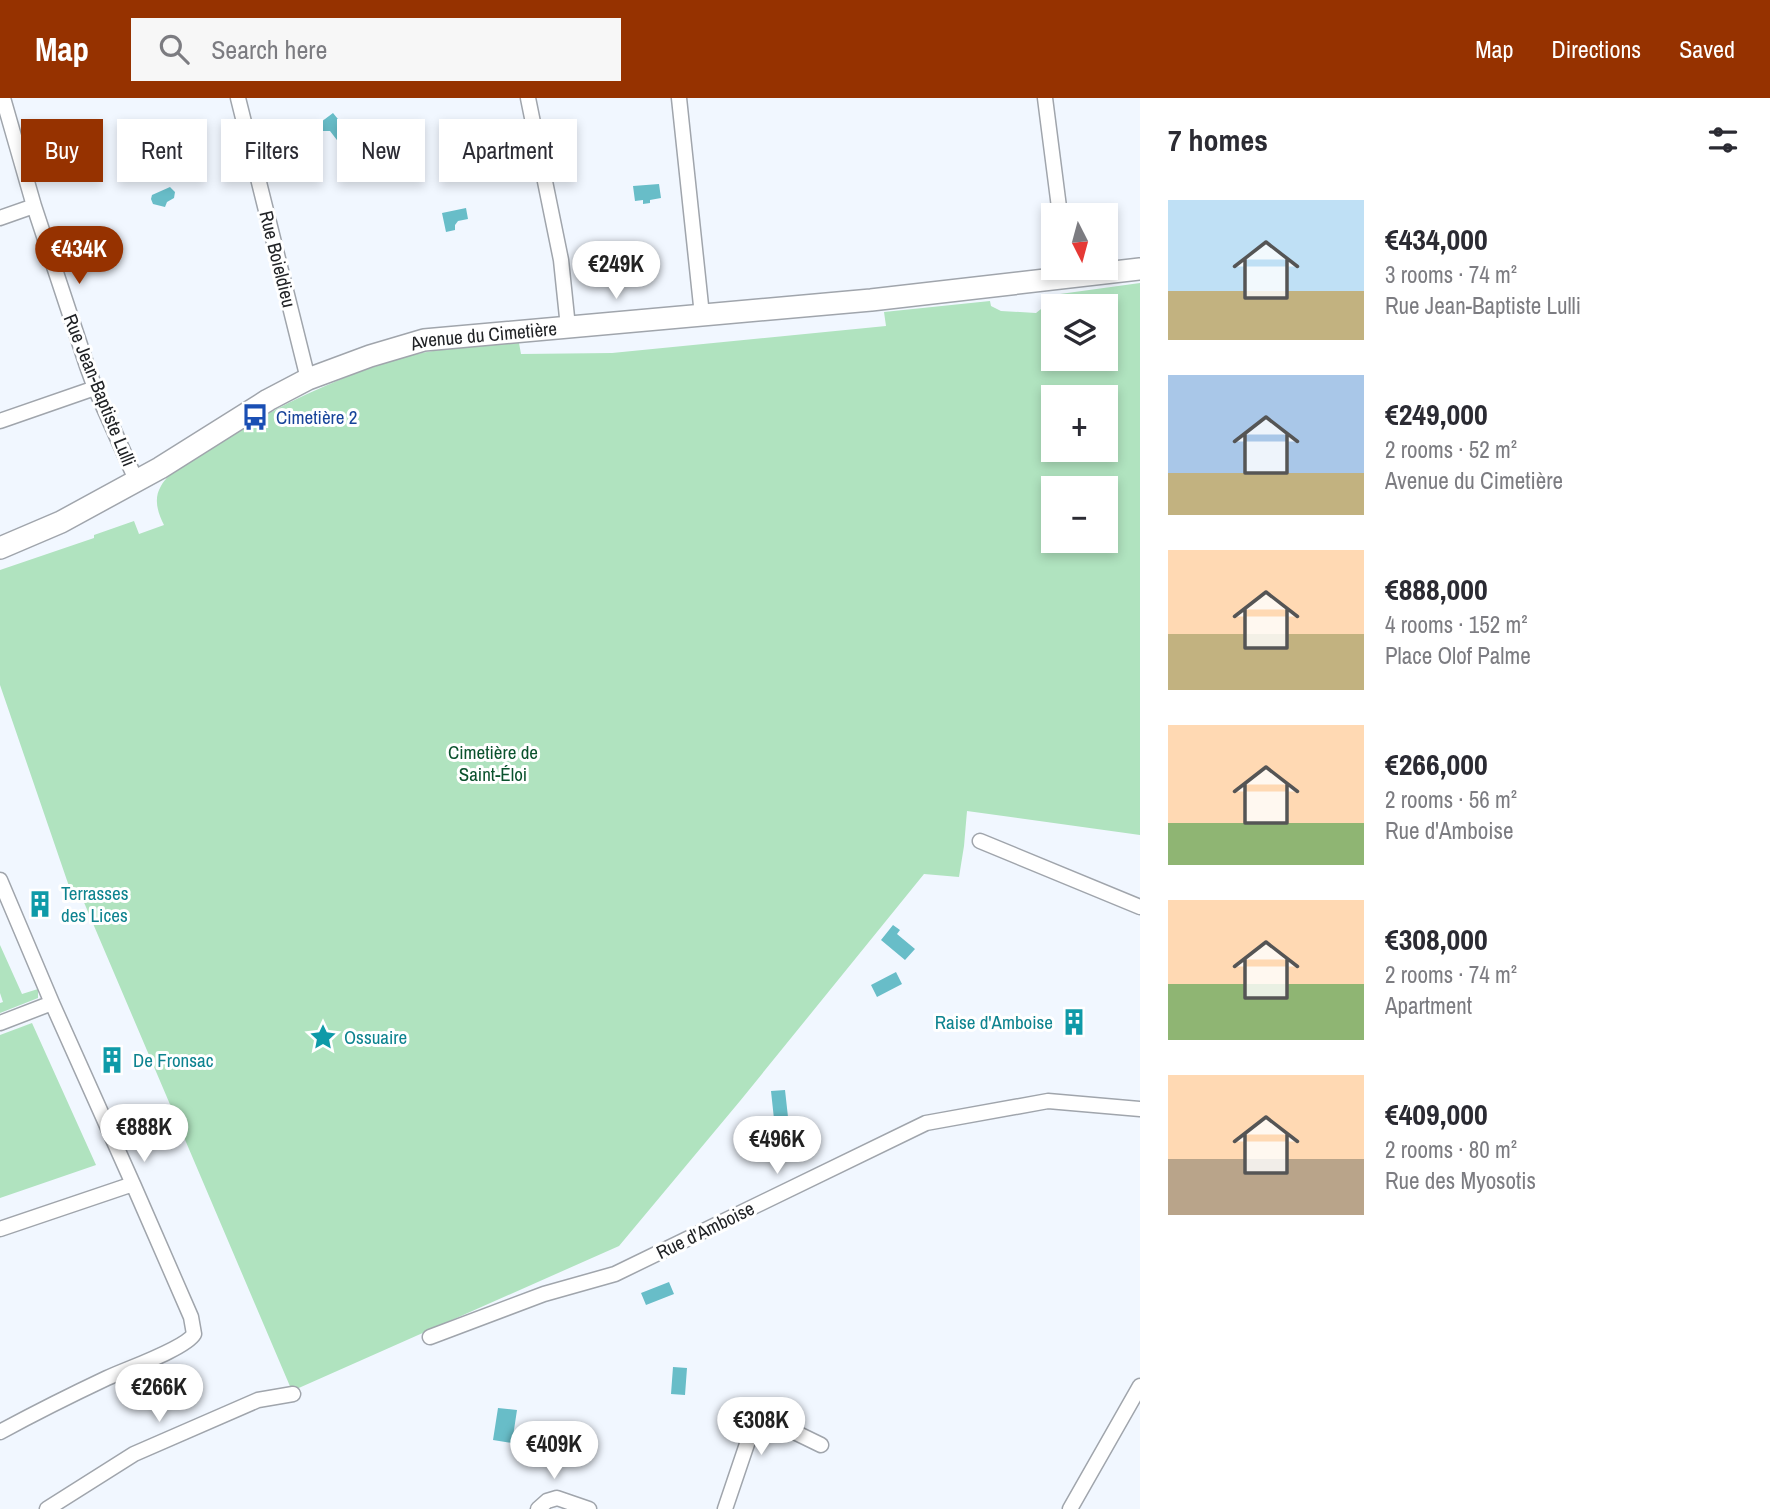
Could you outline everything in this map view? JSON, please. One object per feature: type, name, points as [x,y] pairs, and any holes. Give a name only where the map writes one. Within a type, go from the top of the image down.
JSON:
[{"type":"street","name":"Rue Jean-Baptiste Lulli","points":[[4,98],[34,206],[95,388],[136,480]]},
{"type":"street","name":"Rue Boieldieu","points":[[238,98],[308,379]]},
{"type":"street","points":[[528,98],[561,260],[568,327]]},
{"type":"street","points":[[679,98],[702,315]]},
{"type":"street","points":[[1045,98],[1058,203]]},
{"type":"street","points":[[0,218],[34,206]]},
{"type":"street","name":"Avenue du Cimetière","points":[[1118,270],[1140,269]]},
{"type":"street","name":"Avenue du Cimetière","points":[[0,548],[61,522],[159,468],[268,400],[308,379],[424,340],[871,300],[1041,276]]},
{"type":"street","points":[[0,421],[95,388]]},
{"type":"street","points":[[980,841],[1140,907]]},
{"type":"street","points":[[0,880],[191,1317],[194,1334],[191,1340],[0,1432]]},
{"type":"street","points":[[0,1023],[52,1003]]},
{"type":"street","name":"Rue d'Amboise","points":[[430,1337],[544,1294],[615,1274],[926,1123],[1048,1101],[1140,1109]]},
{"type":"street","points":[[0,1229],[133,1184]]},
{"type":"street","points":[[1070,1509],[1140,1386]]},
{"type":"street","points":[[47,1509],[134,1454],[258,1400],[293,1394]]},
{"type":"street","points":[[725,1509],[749,1438],[784,1427],[821,1445]]},
{"type":"street","points":[[538,1509],[547,1500],[557,1498],[589,1509]]},
{"type":"green space","name":"Cimetière de Saint-Éloi","points":[[1140,283],[1140,835],[967,811],[959,877],[924,874],[619,1246],[292,1391],[80,893],[72,895],[0,685],[0,570],[94,538],[94,535],[134,521],[139,534],[164,525],[157,506],[157,496],[165,481],[180,467],[249,424],[297,399],[372,367],[413,355],[519,343],[521,354],[612,353],[886,326],[884,312],[990,301],[991,306],[1001,311],[1036,313],[1041,309],[1041,371],[1118,371],[1118,294],[1060,294]]},
{"type":"green space","points":[[0,945],[22,994],[38,989],[38,998],[0,1013],[0,1003],[3,1002],[0,993]]},
{"type":"green space","points":[[32,1023],[96,1165],[0,1198],[0,1035]]},
{"type":"water","points":[[333,113],[338,119],[337,140],[330,131],[323,131],[323,120]]},
{"type":"water","points":[[659,184],[661,198],[643,204],[643,200],[635,201],[633,186]]},
{"type":"water","points":[[170,187],[175,192],[174,198],[167,202],[165,207],[153,204],[152,195]]},
{"type":"water","points":[[466,208],[468,219],[458,221],[455,230],[446,232],[442,213]]},
{"type":"water","points":[[893,925],[900,930],[897,934],[915,949],[905,960],[881,940]]},
{"type":"water","points":[[896,972],[902,984],[877,997],[871,985]]},
{"type":"water","points":[[785,1090],[788,1117],[774,1119],[771,1091]]},
{"type":"water","points":[[669,1282],[674,1294],[646,1305],[641,1293]]},
{"type":"water","points":[[673,1367],[687,1368],[685,1395],[671,1394]]},
{"type":"water","points":[[498,1408],[517,1410],[512,1443],[493,1440]]},
{"type":"place","name":"Cimetière 2","points":[[255,417]]},
{"type":"place","name":"Terrasses des Lices","points":[[40,904]]},
{"type":"place","name":"Raise d'Amboise","points":[[1074,1022]]},
{"type":"place","name":"Ossuaire","points":[[323,1037]]},
{"type":"place","name":"De Fronsac","points":[[112,1060]]}]
